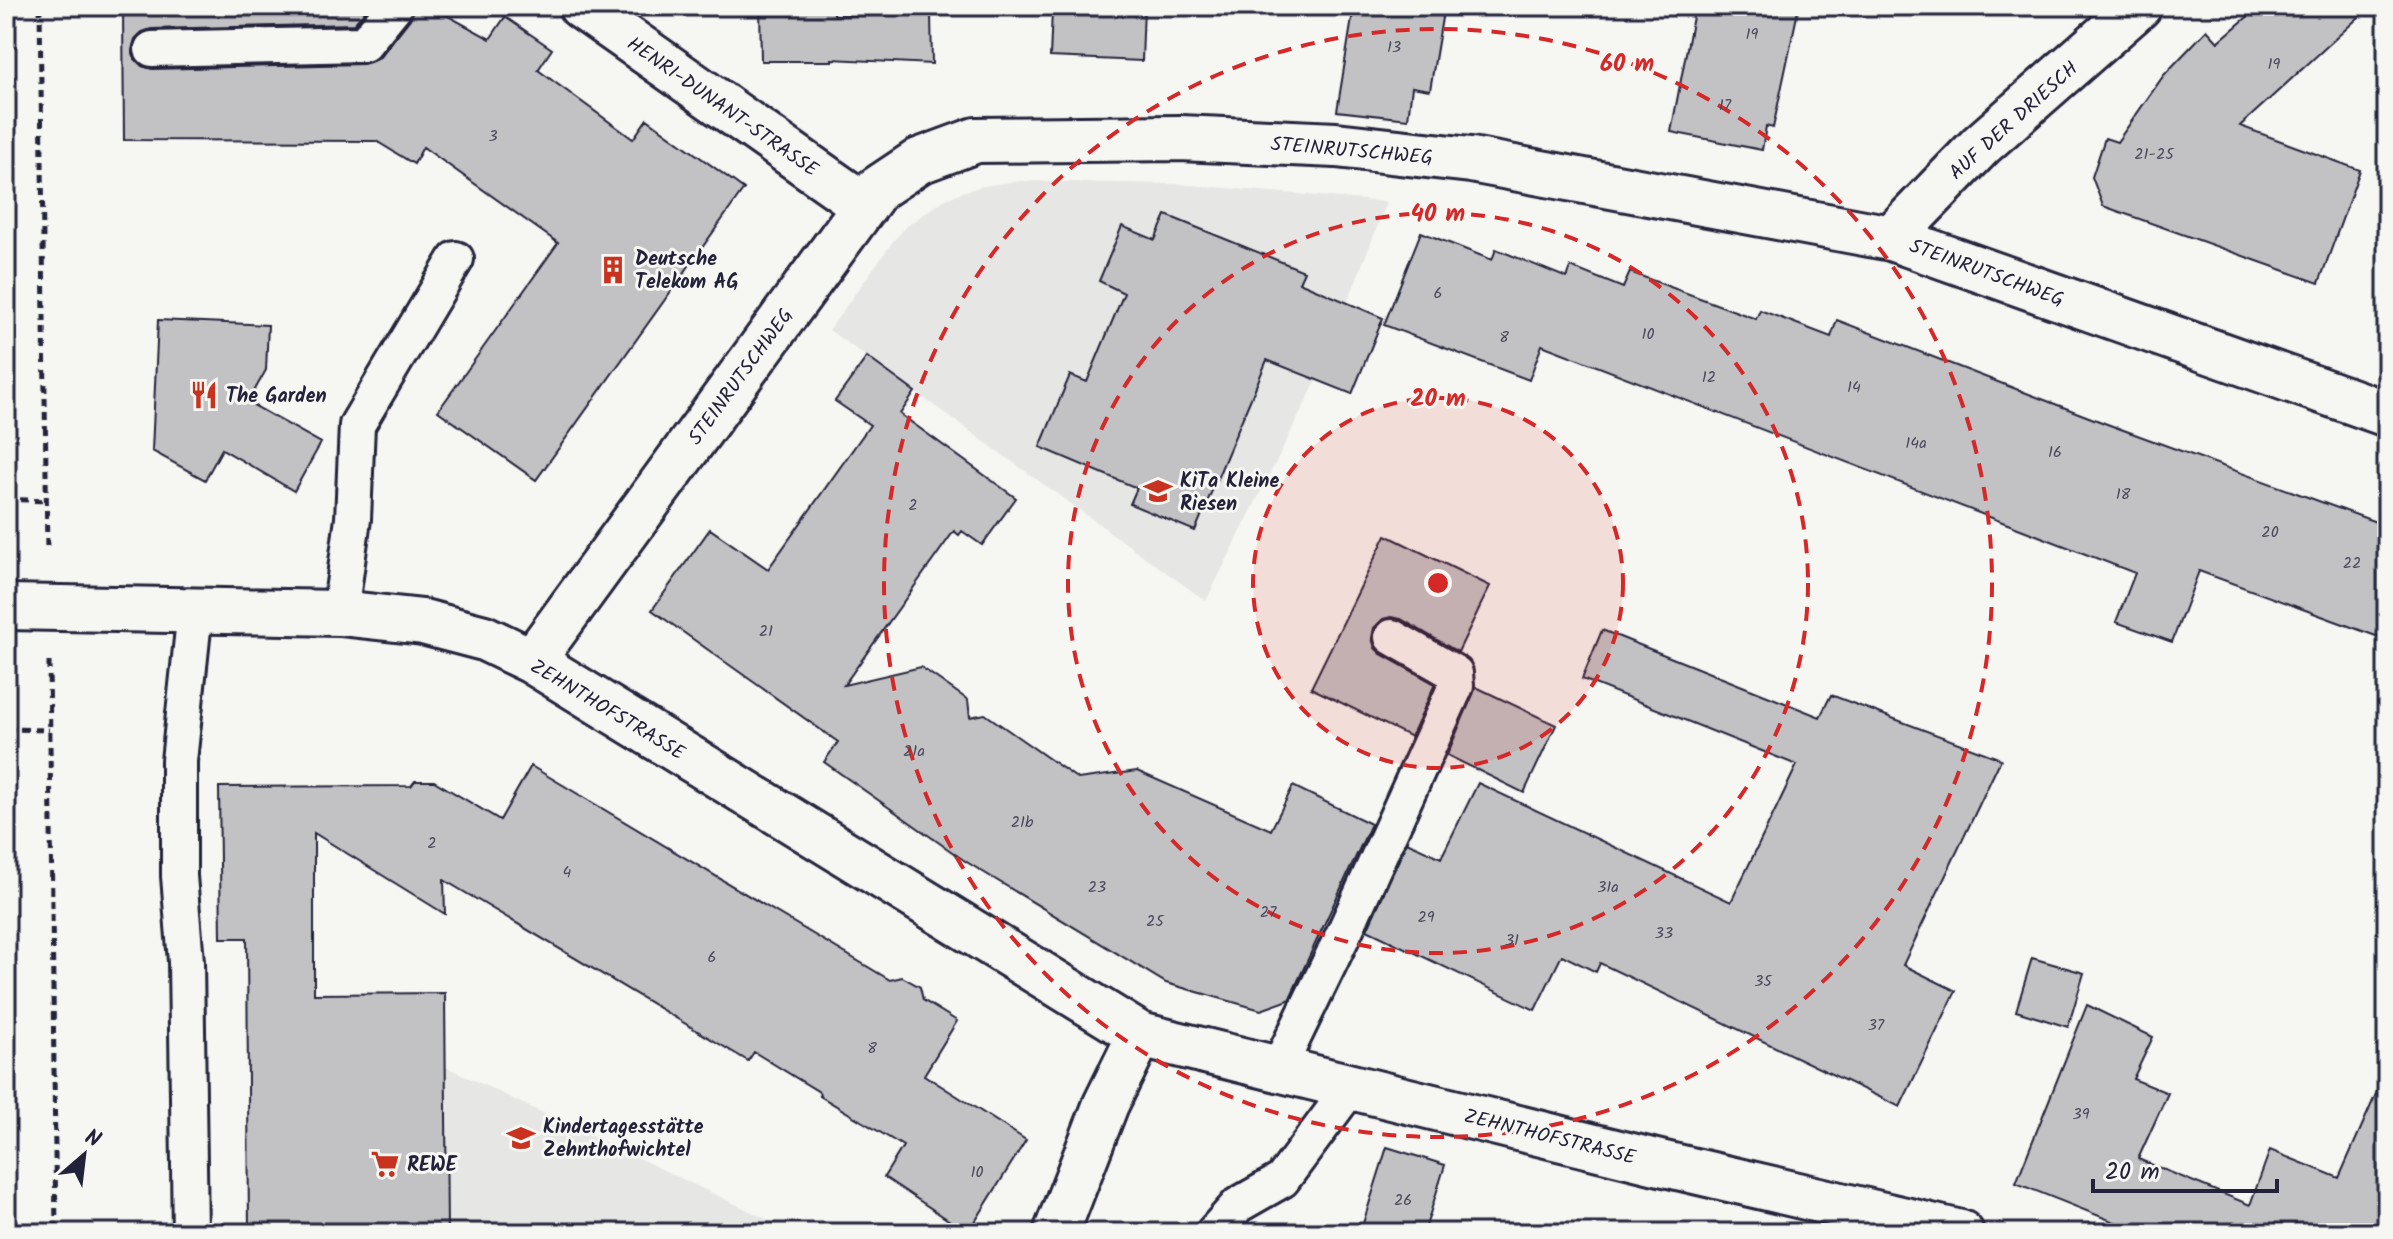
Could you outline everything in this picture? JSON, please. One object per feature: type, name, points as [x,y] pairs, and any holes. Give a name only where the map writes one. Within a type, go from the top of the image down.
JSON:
[{"type":"street","name":"HENRI-DUNANT-STRASSE","points":[[581,6],[865,206]]},
{"type":"street","name":"AUF DER DRIESCH","points":[[1891,238],[1981,145],[2139,6]]},
{"type":"street","name":"STEINRUTSCHWEG","points":[[532,661],[877,189],[919,161],[976,140],[1180,138],[1336,145],[1471,160],[1891,238],[2387,414]]},
{"type":"street","name":"ZEHNTHOFSTRASSE","points":[[6,607],[340,613],[423,622],[484,638],[532,661],[1140,1035],[1961,1233]]},
{"type":"street","points":[[1056,1233],[1106,1104],[1140,1035]]},
{"type":"lane","points":[[152,49],[364,44],[395,6]]},
{"type":"lane","points":[[340,613],[353,519],[357,425],[456,259]]},
{"type":"lane","points":[[190,1233],[186,962],[179,876],[179,761],[195,610]]},
{"type":"lane","points":[[1278,1069],[1343,935],[1456,686],[1455,673],[1392,637]]},
{"type":"lane","points":[[1213,1233],[1238,1205],[1282,1180],[1351,1087]]},
{"type":"path","points":[[6,499],[46,501]]},
{"type":"path","points":[[6,729],[49,730]]},
{"type":"shaded area","name":"KiTa Kleine Riesen","points":[[1020,181],[1179,184],[1387,202],[1316,382],[1206,601],[829,330],[908,225],[944,200],[962,192]]},
{"type":"shaded area","name":"Kindertagesstätte Zehnthofwichtel","points":[[446,1067],[796,1233],[448,1233]]},
{"type":"building","points":[[123,6],[369,6],[354,24],[151,29],[135,39],[132,50],[142,66],[152,69],[364,64],[380,57],[410,19],[415,6],[430,6],[490,39],[505,17],[552,49],[538,70],[633,139],[647,119],[744,189],[536,480],[438,411],[558,243],[423,147],[414,164],[376,141],[124,140]]},
{"type":"building","points":[[760,6],[834,6],[834,15],[931,15],[932,64],[832,59],[761,61]]},
{"type":"building","points":[[1063,6],[1144,6],[1142,61],[1050,57],[1052,11],[1063,11]]},
{"type":"building","points":[[1354,6],[1444,6],[1430,90],[1412,87],[1408,119],[1337,111]]},
{"type":"building","points":[[1695,6],[1799,6],[1773,128],[1766,126],[1762,150],[1671,132]]},
{"type":"building","points":[[2260,6],[2371,6],[2240,126],[2360,170],[2319,283],[2103,206],[2092,177],[2105,138],[2117,142],[2164,75],[2207,30],[2218,42]]},
{"type":"building","points":[[1166,215],[1304,271],[1299,282],[1383,318],[1352,394],[1267,360],[1195,531],[1130,504],[1137,488],[1040,447],[1070,375],[1087,382],[1124,293],[1099,281],[1122,226],[1155,240]]},
{"type":"building","points":[[1421,232],[1492,260],[1496,249],[1567,278],[1571,267],[1623,288],[1630,272],[1756,319],[1760,310],[1831,337],[1837,320],[2107,424],[2387,526],[2387,640],[2199,571],[2172,642],[2116,622],[2135,573],[1542,345],[1529,380],[1384,325]]},
{"type":"building","points":[[158,320],[268,325],[266,370],[248,402],[321,443],[294,491],[222,449],[205,480],[152,451]]},
{"type":"building","points":[[867,357],[915,392],[900,414],[1016,498],[982,545],[962,531],[959,535],[954,531],[844,685],[921,667],[968,700],[970,717],[985,714],[1078,779],[1137,771],[1271,830],[1293,786],[1371,824],[1289,1000],[1261,1010],[1166,983],[965,861],[824,762],[838,742],[652,610],[710,529],[768,569],[870,425],[835,401]]},
{"type":"building","points":[[1386,535],[1490,586],[1458,652],[1401,619],[1383,619],[1374,628],[1372,638],[1381,654],[1435,684],[1411,737],[1311,688]]},
{"type":"building","points":[[1602,630],[1820,717],[1831,695],[2001,759],[1903,965],[1956,991],[1900,1107],[1600,963],[1596,972],[1562,955],[1535,1010],[1367,930],[1407,842],[1441,858],[1478,783],[1731,902],[1797,765],[1582,679]]},
{"type":"building","points":[[1476,687],[1556,725],[1524,793],[1447,755]]},
{"type":"building","points":[[531,766],[890,980],[902,977],[920,987],[923,1000],[957,1021],[924,1075],[1026,1140],[968,1233],[884,1177],[903,1146],[754,1052],[748,1061],[444,880],[445,914],[314,833],[314,994],[445,993],[447,1233],[249,1233],[247,938],[221,938],[219,787],[411,786],[415,781],[434,781],[500,820]]},
{"type":"building","points":[[2032,958],[2084,973],[2068,1027],[2016,1011]]},
{"type":"building","points":[[2087,1005],[2153,1037],[2133,1079],[2168,1093],[2138,1159],[2250,1205],[2270,1150],[2339,1178],[2387,1069],[2387,1233],[2142,1233],[2016,1183]]},
{"type":"building","points":[[1387,1147],[1445,1165],[1424,1233],[1360,1233]]},
{"type":"place","name":"Deutsche Telekom AG","points":[[613,270]]},
{"type":"place","name":"The Garden","points":[[204,395]]},
{"type":"place","name":"KiTa Kleine Riesen","points":[[1158,491]]},
{"type":"place","name":"Kindertagesstätte Zehnthofwichtel","points":[[521,1138]]},
{"type":"place","name":"REWE","points":[[385,1164]]}]
